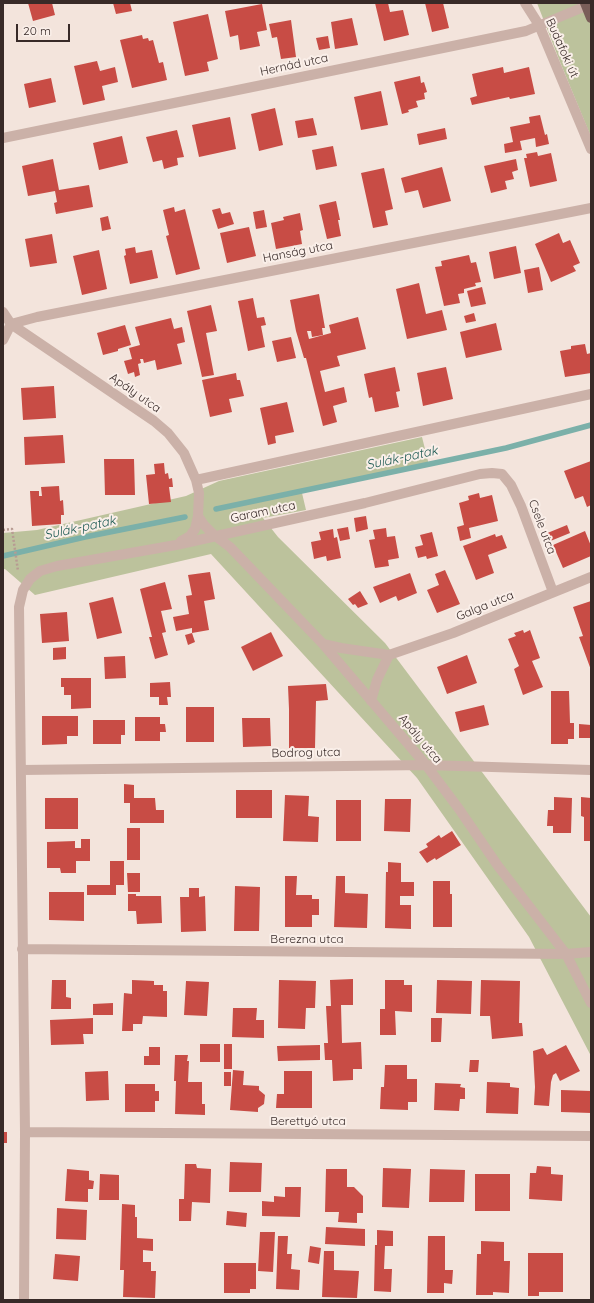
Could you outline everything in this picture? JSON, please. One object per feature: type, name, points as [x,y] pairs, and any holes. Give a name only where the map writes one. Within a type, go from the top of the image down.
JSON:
[{"type":"main road","points":[[586,4],[591,18]]},
{"type":"street","name":"Budafoki út","points":[[526,3],[539,25],[591,150]]},
{"type":"street","name":"Hernád utca","points":[[3,138],[518,32],[539,25],[586,4]]},
{"type":"street","name":"Hanság utca","points":[[11,324],[45,315],[591,208]]},
{"type":"street","points":[[3,312],[11,324],[3,340]]},
{"type":"street","name":"Apály utca","points":[[11,324],[154,421],[168,433],[184,453],[196,480],[199,493],[198,516],[195,529],[190,536],[176,544]]},
{"type":"street","points":[[196,480],[591,394]]},
{"type":"street","name":"Garam utca","points":[[22,770],[19,607],[22,590],[30,579],[40,571],[57,566],[176,544],[365,503],[480,474],[502,474]]},
{"type":"street","name":"Csele utca","points":[[502,474],[511,485],[521,506],[553,592]]},
{"type":"street","name":"Apály utca","points":[[198,516],[204,525],[230,547],[323,644],[426,765],[459,809],[498,866],[566,954],[591,1003]]},
{"type":"street","name":"Galga utca","points":[[323,644],[389,655],[453,633],[591,577]]},
{"type":"street","points":[[371,701],[377,680],[389,655]]},
{"type":"street","name":"Bodrog utca","points":[[22,770],[426,765],[591,770]]},
{"type":"street","points":[[22,770],[24,1300]]},
{"type":"street","name":"Berezna utca","points":[[22,949],[566,954],[591,952]]},
{"type":"street","name":"Berettyó utca","points":[[24,1132],[591,1136]]},
{"type":"path","points":[[3,530],[12,529],[18,572]]},
{"type":"green space","points":[[537,3],[591,3],[591,137],[560,62]]},
{"type":"green space","points":[[422,437],[429,465],[302,493],[306,510],[263,518],[278,537],[385,643],[591,917],[591,1056],[529,937],[417,778],[211,554],[35,595],[5,569],[3,569],[3,533],[37,530],[186,496],[219,481]]},
{"type":"building","points":[[28,3],[52,3],[55,15],[33,21]]},
{"type":"building","points":[[113,3],[130,3],[132,11],[116,14]]},
{"type":"building","points":[[375,3],[388,3],[390,12],[403,10],[409,35],[384,41]]},
{"type":"building","points":[[425,3],[443,3],[449,28],[432,32]]},
{"type":"building","points":[[262,4],[267,30],[257,32],[260,46],[240,50],[238,35],[230,37],[225,11]]},
{"type":"building","points":[[208,14],[218,59],[207,62],[209,71],[185,76],[173,22]]},
{"type":"building","points":[[352,18],[358,45],[335,49],[331,22]]},
{"type":"building","points":[[291,20],[296,57],[281,59],[277,37],[272,38],[269,24]]},
{"type":"building","points":[[142,35],[143,39],[148,38],[149,41],[153,40],[159,63],[163,62],[167,80],[132,88],[120,40]]},
{"type":"building","points":[[328,36],[330,48],[319,50],[316,38]]},
{"type":"building","points":[[97,61],[100,71],[115,67],[118,82],[102,86],[105,100],[83,105],[74,66]]},
{"type":"building","points":[[503,67],[504,73],[529,67],[535,94],[510,99],[509,97],[472,105],[470,98],[477,96],[472,74]]},
{"type":"building","points":[[420,76],[421,83],[424,82],[427,92],[424,93],[425,99],[416,101],[418,107],[408,110],[409,112],[402,114],[394,82]]},
{"type":"building","points":[[51,78],[56,102],[29,108],[24,84]]},
{"type":"building","points":[[381,91],[388,125],[361,130],[354,97]]},
{"type":"building","points":[[275,108],[283,145],[259,151],[251,114]]},
{"type":"building","points":[[540,115],[549,144],[536,147],[535,138],[520,141],[522,150],[505,153],[504,144],[513,142],[510,127],[530,123],[529,117]]},
{"type":"building","points":[[230,117],[236,149],[199,157],[192,125]]},
{"type":"building","points":[[313,118],[317,135],[298,138],[295,121]]},
{"type":"building","points":[[445,128],[447,139],[419,145],[417,134]]},
{"type":"building","points":[[177,130],[184,157],[177,158],[178,165],[164,169],[162,160],[153,162],[146,137]]},
{"type":"building","points":[[122,136],[128,163],[99,170],[93,143]]},
{"type":"building","points":[[333,146],[337,166],[316,170],[312,150]]},
{"type":"building","points":[[537,152],[538,156],[551,153],[557,181],[530,187],[524,158],[527,158],[526,154]]},
{"type":"building","points":[[53,159],[59,190],[89,185],[93,207],[56,214],[54,203],[57,202],[55,191],[28,196],[22,166]]},
{"type":"building","points":[[516,159],[518,170],[512,172],[514,179],[505,181],[507,189],[491,193],[484,166]]},
{"type":"building","points":[[442,167],[451,201],[423,208],[418,190],[405,193],[401,178]]},
{"type":"building","points":[[384,168],[393,209],[385,211],[388,225],[373,228],[361,173]]},
{"type":"building","points":[[336,201],[340,220],[338,220],[341,236],[327,239],[319,205]]},
{"type":"building","points":[[174,207],[175,212],[185,209],[200,269],[176,275],[166,236],[169,235],[163,210]]},
{"type":"building","points":[[220,208],[222,214],[230,212],[234,224],[218,229],[212,210]]},
{"type":"building","points":[[264,210],[267,227],[256,229],[253,212]]},
{"type":"building","points":[[300,213],[303,230],[300,231],[302,244],[276,249],[271,223],[284,220],[283,217]]},
{"type":"building","points":[[108,216],[111,229],[102,231],[100,218]]},
{"type":"building","points":[[249,227],[256,256],[227,263],[220,233]]},
{"type":"building","points":[[559,233],[563,243],[570,240],[580,263],[573,266],[576,271],[551,282],[535,244]]},
{"type":"building","points":[[52,234],[57,263],[30,267],[25,239]]},
{"type":"building","points":[[516,246],[521,273],[494,279],[489,252]]},
{"type":"building","points":[[135,247],[136,253],[152,250],[158,278],[130,284],[124,256],[126,255],[125,249]]},
{"type":"building","points":[[99,250],[107,289],[82,295],[73,256]]},
{"type":"building","points":[[469,255],[471,263],[476,262],[481,282],[475,283],[476,286],[464,289],[464,293],[458,294],[460,303],[444,306],[435,267],[442,266],[441,261]]},
{"type":"building","points":[[539,267],[543,290],[528,293],[524,270]]},
{"type":"building","points":[[419,283],[426,314],[442,310],[447,330],[407,339],[396,289]]},
{"type":"building","points":[[482,287],[486,304],[471,307],[467,291]]},
{"type":"building","points":[[319,294],[325,328],[322,328],[323,335],[312,337],[311,331],[307,331],[309,339],[331,333],[329,325],[358,317],[366,349],[337,356],[340,366],[320,371],[325,392],[344,387],[347,402],[333,406],[337,422],[323,426],[306,358],[304,358],[296,331],[290,300]]},
{"type":"building","points":[[253,298],[257,318],[264,317],[266,325],[261,326],[265,347],[248,351],[238,301]]},
{"type":"building","points":[[211,305],[217,331],[206,333],[214,375],[202,377],[187,311]]},
{"type":"building","points":[[474,313],[476,321],[466,323],[464,316]]},
{"type":"building","points":[[171,318],[174,329],[182,327],[185,342],[177,344],[182,364],[157,370],[155,360],[144,363],[143,359],[140,359],[141,363],[138,364],[140,375],[135,377],[134,372],[128,374],[124,361],[132,359],[129,348],[140,345],[135,327]]},
{"type":"building","points":[[496,323],[502,350],[466,358],[460,332]]},
{"type":"building","points":[[125,325],[131,345],[118,349],[118,351],[103,355],[97,333]]},
{"type":"building","points":[[291,337],[296,358],[277,362],[272,341]]},
{"type":"building","points":[[585,344],[587,354],[591,353],[591,373],[565,377],[560,351],[571,349],[571,346]]},
{"type":"building","points":[[395,367],[400,391],[396,392],[399,407],[375,412],[372,397],[369,398],[364,374]]},
{"type":"building","points":[[446,367],[453,399],[423,406],[417,373]]},
{"type":"building","points":[[236,373],[237,380],[240,380],[244,396],[229,399],[232,412],[210,417],[202,380]]},
{"type":"building","points":[[54,386],[56,418],[23,420],[21,388]]},
{"type":"building","points":[[287,402],[294,432],[275,436],[276,443],[268,445],[260,408]]},
{"type":"building","points":[[63,435],[65,463],[25,465],[24,437]]},
{"type":"building","points":[[104,459],[134,459],[135,495],[105,495]]},
{"type":"building","points":[[591,461],[591,505],[587,507],[583,496],[575,499],[564,471]]},
{"type":"building","points":[[164,463],[165,474],[168,473],[169,479],[172,478],[173,487],[169,487],[171,502],[149,504],[146,475],[155,474],[154,464]]},
{"type":"building","points":[[59,486],[60,501],[63,500],[64,515],[61,515],[61,524],[32,526],[30,491],[39,491],[39,496],[42,496],[41,487]]},
{"type":"building","points":[[479,493],[480,498],[492,495],[498,521],[469,528],[471,538],[460,541],[457,527],[464,525],[459,503],[469,500],[468,496]]},
{"type":"building","points":[[366,516],[368,529],[356,532],[354,518]]},
{"type":"building","points":[[567,525],[570,533],[548,542],[545,534]]},
{"type":"building","points":[[348,527],[350,539],[340,541],[337,529]]},
{"type":"building","points":[[386,528],[387,537],[395,536],[399,558],[388,560],[389,566],[375,568],[369,540],[375,539],[373,530]]},
{"type":"building","points":[[333,529],[334,538],[337,537],[341,558],[327,561],[326,556],[314,559],[311,542],[321,540],[319,532]]},
{"type":"building","points":[[585,531],[591,546],[591,556],[563,568],[553,545]]},
{"type":"building","points":[[432,532],[438,556],[427,559],[426,556],[418,558],[415,547],[423,545],[420,535]]},
{"type":"building","points":[[495,534],[496,537],[502,535],[507,548],[488,555],[494,573],[476,580],[463,546]]},
{"type":"building","points":[[445,570],[460,604],[437,613],[427,590],[439,585],[435,574]]},
{"type":"building","points":[[210,572],[215,599],[204,601],[209,630],[192,633],[192,628],[176,631],[173,617],[189,614],[186,596],[192,595],[188,575]]},
{"type":"building","points":[[410,573],[417,593],[398,601],[396,596],[380,603],[373,587]]},
{"type":"building","points":[[165,582],[172,609],[161,611],[166,632],[162,633],[168,655],[155,659],[149,637],[152,637],[140,589]]},
{"type":"building","points":[[360,591],[368,604],[358,608],[348,599]]},
{"type":"building","points":[[113,597],[122,633],[97,639],[89,603]]},
{"type":"building","points":[[591,601],[591,670],[579,637],[583,636],[573,607]]},
{"type":"building","points":[[67,612],[69,641],[42,643],[40,614]]},
{"type":"building","points":[[523,630],[524,633],[530,630],[540,658],[532,661],[543,687],[523,695],[514,669],[519,666],[508,639],[516,636],[514,633]]},
{"type":"building","points":[[271,632],[283,656],[253,671],[241,647]]},
{"type":"building","points":[[192,633],[195,642],[188,645],[185,635]]},
{"type":"building","points":[[66,647],[66,659],[53,660],[53,648]]},
{"type":"building","points":[[467,655],[477,683],[447,694],[437,667]]},
{"type":"building","points":[[125,656],[126,678],[105,679],[104,657]]},
{"type":"building","points":[[61,678],[91,678],[91,708],[71,709],[71,695],[64,695],[64,687],[61,687]]},
{"type":"building","points":[[170,682],[171,697],[167,697],[168,705],[159,705],[159,697],[150,697],[150,683]]},
{"type":"building","points":[[326,684],[328,700],[316,701],[315,748],[289,748],[288,686]]},
{"type":"building","points":[[551,691],[569,691],[570,723],[574,723],[574,739],[568,739],[568,744],[551,744]]},
{"type":"building","points":[[484,705],[489,725],[460,732],[455,712]]},
{"type":"building","points":[[186,707],[214,707],[214,742],[186,742]]},
{"type":"building","points":[[42,716],[78,716],[78,736],[67,736],[67,744],[42,745]]},
{"type":"building","points":[[135,717],[160,717],[160,724],[165,724],[166,732],[160,732],[160,741],[135,741]]},
{"type":"building","points":[[242,718],[270,718],[271,746],[243,747]]},
{"type":"building","points":[[93,720],[125,720],[125,735],[121,735],[121,744],[93,744]]},
{"type":"building","points":[[579,724],[591,725],[591,738],[579,738]]},
{"type":"building","points":[[124,784],[134,785],[134,798],[155,798],[156,810],[164,810],[164,823],[130,823],[130,803],[124,803]]},
{"type":"building","points":[[236,790],[272,790],[272,818],[236,818]]},
{"type":"building","points":[[285,795],[309,796],[308,816],[319,817],[318,842],[283,841]]},
{"type":"building","points":[[554,797],[572,798],[571,833],[553,833],[553,826],[547,826],[548,810],[554,810]]},
{"type":"building","points":[[581,797],[591,798],[591,841],[584,841],[584,817],[581,816]]},
{"type":"building","points":[[45,798],[78,798],[78,829],[45,829]]},
{"type":"building","points":[[385,799],[411,799],[410,832],[384,831]]},
{"type":"building","points":[[336,800],[361,800],[361,841],[336,841]]},
{"type":"building","points":[[127,828],[140,828],[140,860],[127,860]]},
{"type":"building","points":[[452,831],[461,845],[436,860],[435,858],[427,863],[419,852],[428,847],[426,844],[439,835],[441,838]]},
{"type":"building","points":[[81,839],[90,839],[90,861],[76,861],[76,873],[61,873],[60,868],[47,868],[47,842],[75,841],[75,848],[81,848]]},
{"type":"building","points":[[110,861],[124,861],[124,885],[116,885],[116,895],[87,895],[87,885],[110,885]]},
{"type":"building","points":[[388,862],[401,863],[401,882],[414,882],[414,896],[400,896],[400,905],[411,905],[411,929],[385,928],[386,872],[388,872]]},
{"type":"building","points":[[127,873],[140,873],[140,892],[128,892]]},
{"type":"building","points":[[285,876],[297,876],[296,895],[312,895],[312,899],[319,899],[319,915],[312,915],[312,927],[285,927]]},
{"type":"building","points":[[336,876],[345,876],[345,893],[368,894],[367,928],[334,927]]},
{"type":"building","points":[[433,881],[450,881],[450,894],[452,894],[452,927],[433,927]]},
{"type":"building","points":[[235,886],[260,887],[259,931],[234,931]]},
{"type":"building","points":[[189,888],[199,888],[199,897],[205,896],[206,931],[181,932],[180,897],[189,897]]},
{"type":"building","points":[[49,892],[84,892],[84,921],[49,920]]},
{"type":"building","points":[[128,894],[136,894],[136,896],[161,896],[162,923],[137,924],[136,911],[128,911]]},
{"type":"building","points":[[353,979],[353,1005],[341,1005],[342,1043],[361,1042],[362,1069],[353,1069],[353,1080],[333,1081],[332,1060],[325,1060],[324,1043],[328,1043],[326,1006],[331,1006],[330,980]]},
{"type":"building","points":[[52,980],[66,980],[66,997],[71,998],[71,1009],[51,1009]]},
{"type":"building","points":[[132,980],[154,981],[154,985],[163,985],[163,991],[167,991],[167,1017],[143,1016],[142,1024],[133,1024],[133,1031],[122,1031],[124,993],[132,994]]},
{"type":"building","points":[[279,980],[316,981],[315,1008],[306,1008],[305,1029],[278,1028]]},
{"type":"building","points":[[385,980],[404,980],[404,985],[412,985],[412,1012],[395,1011],[396,1035],[380,1035],[380,1009],[385,1009]]},
{"type":"building","points":[[437,980],[472,981],[471,1014],[436,1013]]},
{"type":"building","points":[[481,980],[520,981],[519,1023],[522,1023],[523,1036],[492,1039],[490,1016],[480,1016]]},
{"type":"building","points":[[186,981],[209,982],[207,1016],[184,1015]]},
{"type":"building","points":[[113,1003],[113,1015],[93,1015],[93,1004]]},
{"type":"building","points":[[233,1008],[257,1008],[256,1020],[264,1020],[264,1038],[232,1037]]},
{"type":"building","points":[[93,1018],[93,1034],[83,1034],[84,1044],[51,1045],[50,1020]]},
{"type":"building","points":[[431,1018],[442,1018],[441,1042],[431,1042]]},
{"type":"building","points":[[200,1044],[220,1044],[220,1062],[200,1062]]},
{"type":"building","points":[[224,1044],[232,1044],[232,1069],[224,1069]]},
{"type":"building","points":[[320,1045],[320,1060],[278,1061],[277,1046]]},
{"type":"building","points":[[566,1045],[580,1071],[560,1081],[556,1073],[553,1075],[549,1106],[534,1105],[535,1087],[533,1051],[543,1048],[547,1055]]},
{"type":"building","points":[[149,1047],[160,1047],[160,1065],[144,1065],[144,1056],[149,1056]]},
{"type":"building","points":[[175,1055],[188,1055],[188,1082],[202,1082],[202,1104],[205,1104],[205,1115],[175,1114]]},
{"type":"building","points":[[470,1060],[479,1060],[478,1072],[469,1072]]},
{"type":"building","points":[[385,1065],[407,1065],[407,1079],[417,1079],[417,1102],[408,1102],[408,1110],[380,1109],[381,1087],[384,1087]]},
{"type":"building","points":[[233,1070],[244,1071],[243,1085],[259,1086],[259,1090],[265,1095],[264,1104],[258,1108],[258,1112],[230,1110]]},
{"type":"building","points":[[108,1071],[109,1100],[86,1101],[85,1072]]},
{"type":"building","points":[[284,1071],[312,1071],[312,1108],[276,1108],[277,1094],[284,1094]]},
{"type":"building","points":[[224,1072],[231,1072],[231,1086],[224,1086]]},
{"type":"building","points":[[487,1082],[510,1083],[510,1087],[519,1088],[518,1114],[486,1113]]},
{"type":"building","points":[[435,1083],[461,1084],[460,1087],[465,1088],[465,1099],[460,1099],[459,1111],[434,1110]]},
{"type":"building","points":[[125,1084],[155,1084],[155,1091],[159,1091],[159,1101],[155,1101],[155,1112],[125,1112]]},
{"type":"building","points":[[561,1090],[591,1091],[591,1113],[561,1112]]},
{"type":"building","points":[[3,1132],[7,1132],[7,1143],[3,1143]]},
{"type":"building","points":[[230,1162],[262,1163],[261,1192],[229,1192]]},
{"type":"building","points":[[185,1164],[196,1164],[197,1168],[211,1169],[210,1203],[192,1202],[191,1221],[179,1221],[179,1199],[184,1199]]},
{"type":"building","points":[[537,1166],[551,1167],[551,1174],[563,1175],[562,1201],[529,1199],[530,1173],[536,1173]]},
{"type":"building","points":[[383,1168],[411,1169],[409,1208],[382,1207]]},
{"type":"building","points":[[67,1169],[89,1171],[89,1180],[94,1181],[93,1189],[88,1189],[88,1202],[65,1201]]},
{"type":"building","points":[[326,1169],[347,1169],[347,1187],[354,1187],[363,1196],[363,1213],[357,1213],[357,1223],[338,1222],[339,1212],[325,1212]]},
{"type":"building","points":[[430,1169],[465,1170],[464,1202],[429,1202]]},
{"type":"building","points":[[100,1174],[119,1175],[119,1200],[99,1200]]},
{"type":"building","points":[[475,1174],[510,1174],[510,1211],[475,1211]]},
{"type":"building","points":[[285,1187],[301,1187],[300,1217],[262,1216],[262,1201],[274,1202],[274,1196],[285,1197]]},
{"type":"building","points":[[122,1204],[135,1205],[135,1217],[137,1217],[137,1238],[153,1239],[153,1251],[143,1250],[143,1262],[151,1262],[151,1271],[156,1271],[155,1298],[123,1297],[124,1270],[120,1270]]},
{"type":"building","points":[[57,1208],[87,1210],[86,1240],[56,1239]]},
{"type":"building","points":[[227,1211],[247,1213],[246,1227],[226,1225]]},
{"type":"building","points":[[326,1227],[365,1229],[365,1246],[325,1244]]},
{"type":"building","points":[[377,1230],[393,1231],[393,1246],[385,1246],[384,1269],[392,1269],[391,1292],[374,1291],[375,1245],[377,1245]]},
{"type":"building","points":[[260,1232],[275,1232],[273,1272],[258,1271]]},
{"type":"building","points":[[278,1236],[288,1236],[287,1254],[292,1254],[291,1269],[300,1270],[299,1290],[276,1289]]},
{"type":"building","points":[[428,1236],[445,1236],[445,1270],[453,1270],[452,1284],[444,1283],[444,1293],[427,1293]]},
{"type":"building","points":[[481,1241],[504,1242],[504,1261],[510,1261],[509,1293],[493,1292],[493,1295],[476,1295],[477,1254],[481,1254]]},
{"type":"building","points":[[310,1246],[321,1248],[319,1264],[308,1262]]},
{"type":"building","points":[[324,1251],[334,1251],[334,1270],[359,1271],[357,1298],[322,1297]]},
{"type":"building","points":[[528,1253],[563,1253],[563,1292],[539,1292],[539,1296],[528,1296]]},
{"type":"building","points":[[55,1254],[80,1256],[78,1281],[53,1279]]},
{"type":"building","points":[[224,1263],[256,1263],[256,1289],[250,1289],[250,1293],[224,1293]]},
{"type":"waterway","name":"Sulák-patak","points":[[216,509],[506,448],[591,425]]},
{"type":"waterway","name":"Sulák-patak","points":[[3,556],[85,537],[185,517]]}]
